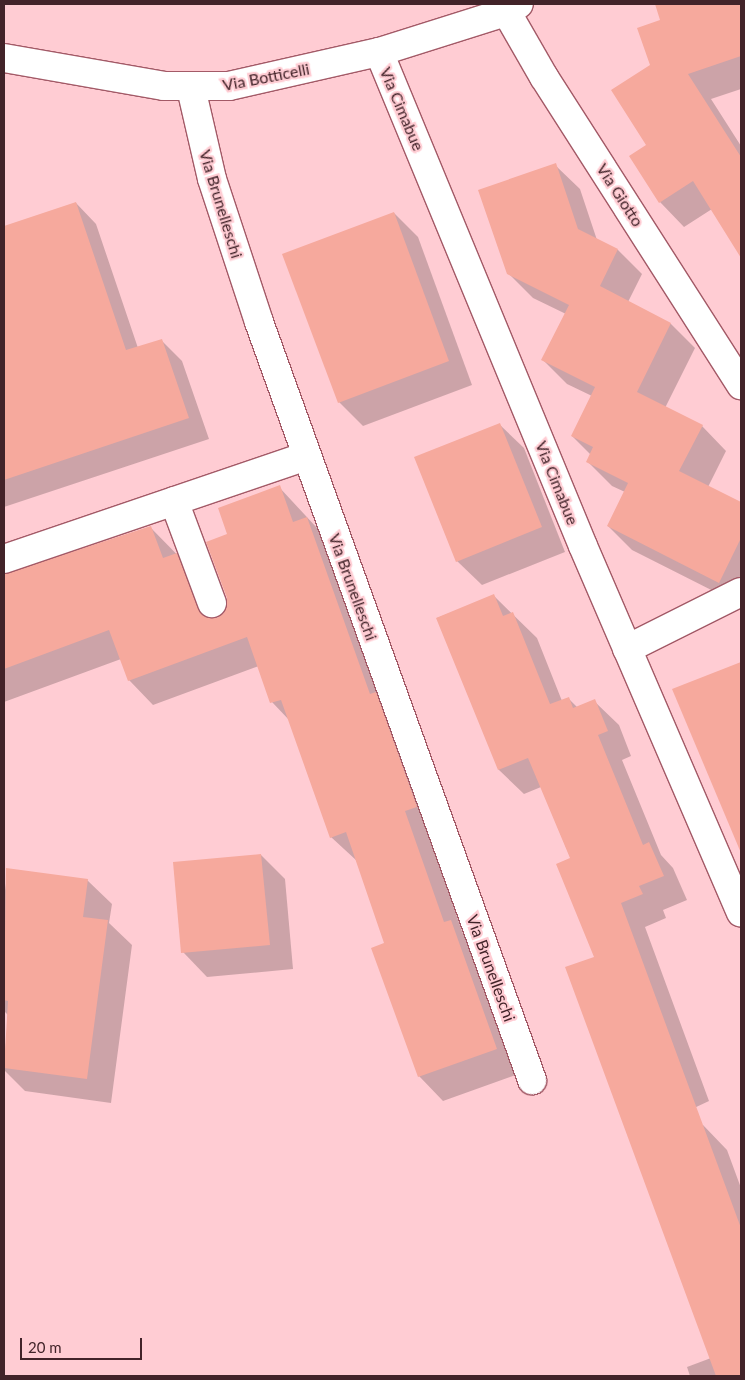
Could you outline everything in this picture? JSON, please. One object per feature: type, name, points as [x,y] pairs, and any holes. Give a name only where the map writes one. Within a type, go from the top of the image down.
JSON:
[{"type":"street","name":"Via Botticelli","points":[[4,58],[136,82],[190,88],[248,82],[379,52],[509,7]]},
{"type":"street","name":"Via Giotto","points":[[509,7],[544,77],[741,385]]},
{"type":"street","name":"Via Cimabue","points":[[379,52],[627,650],[741,912]]},
{"type":"street","name":"Via Brunelleschi","points":[[190,88],[212,179],[306,456],[532,1080]]},
{"type":"street","points":[[4,558],[306,456]]},
{"type":"street","points":[[174,501],[212,603]]},
{"type":"street","points":[[627,650],[741,592]]},
{"type":"building","points":[[655,4],[741,4],[741,56],[688,74],[741,157],[741,258],[693,181],[659,203],[629,156],[646,145],[611,90],[650,65],[637,28],[660,20]]},
{"type":"building","points":[[556,163],[578,229],[618,249],[600,286],[671,323],[637,392],[703,425],[679,471],[741,502],[741,538],[719,583],[607,526],[628,483],[586,462],[593,447],[571,436],[595,387],[541,360],[569,305],[507,274],[478,190]]},
{"type":"building","points":[[76,202],[126,350],[162,339],[189,418],[4,480],[4,226]]},
{"type":"building","points":[[394,212],[449,361],[338,403],[282,254]]},
{"type":"building","points":[[500,423],[542,527],[456,562],[414,457]]},
{"type":"building","points":[[280,485],[293,522],[307,517],[370,694],[376,692],[417,807],[405,811],[444,922],[451,920],[497,1049],[418,1077],[371,948],[384,943],[346,832],[330,838],[281,700],[270,703],[247,637],[128,681],[109,630],[4,669],[4,574],[151,526],[163,558],[177,553],[202,615],[217,618],[224,613],[227,598],[206,542],[227,534],[218,508]]},
{"type":"building","points":[[494,594],[503,616],[513,612],[550,704],[569,697],[573,708],[595,699],[608,731],[598,735],[643,845],[649,842],[664,876],[639,886],[643,894],[621,903],[741,1228],[741,1376],[716,1376],[565,967],[594,957],[556,864],[570,858],[528,758],[498,770],[436,618]]},
{"type":"building","points":[[741,662],[741,853],[672,689]]},
{"type":"building","points":[[261,854],[270,945],[181,953],[173,862]]},
{"type":"building","points":[[6,868],[88,879],[83,917],[108,920],[87,1079],[4,1068],[8,1001],[4,1000]]}]
